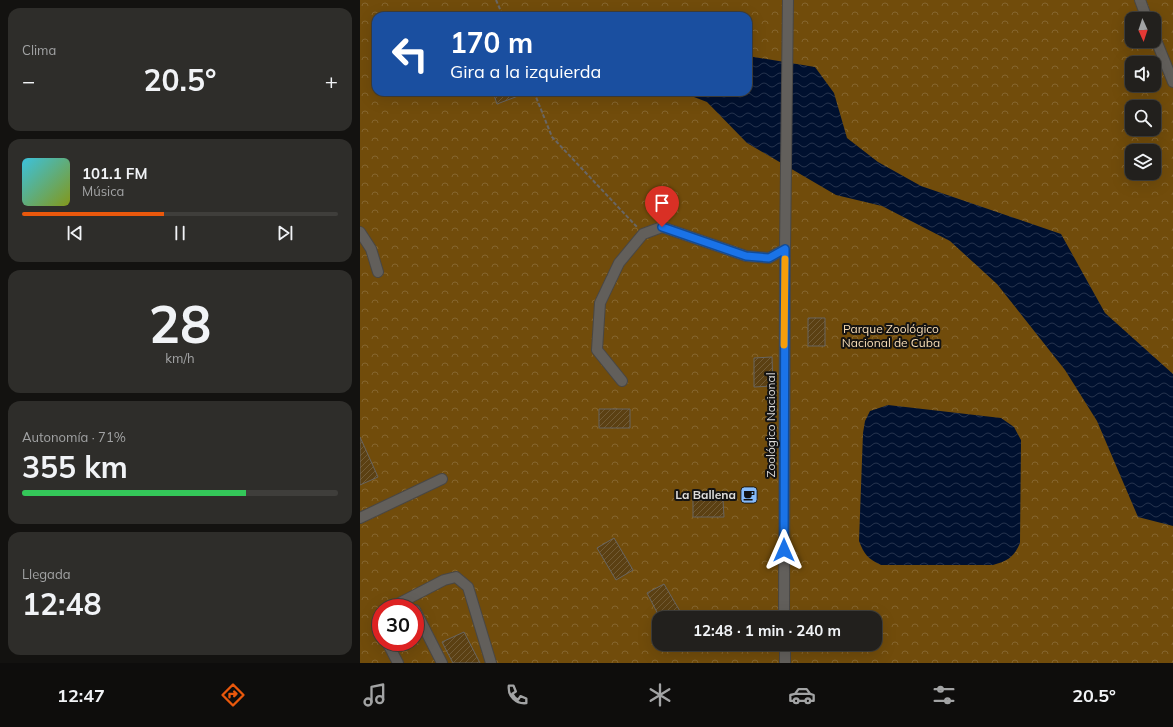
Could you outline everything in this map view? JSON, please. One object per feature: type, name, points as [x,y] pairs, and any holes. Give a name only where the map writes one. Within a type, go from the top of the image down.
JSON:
[{"type":"street","name":"Zoológico Nacional","points":[[784,611],[785,231],[788,0]]},
{"type":"street","points":[[1140,0],[1144,12]]},
{"type":"street","points":[[1159,48],[1173,82]]},
{"type":"street","points":[[622,381],[597,350],[600,303],[619,263],[643,234],[662,227],[746,256],[769,258],[785,249]]},
{"type":"street","points":[[360,232],[371,249],[378,272]]},
{"type":"street","points":[[360,518],[442,479]]},
{"type":"street","points":[[409,598],[444,580],[456,577],[462,581],[468,587],[491,663]]},
{"type":"street","points":[[424,628],[442,663]]},
{"type":"street","points":[[392,651],[398,663]]},
{"type":"street","points":[[785,651],[785,663]]},
{"type":"path","points":[[496,0],[500,12]]},
{"type":"path","points":[[536,96],[552,138],[643,234]]},
{"type":"green space","name":"Parque Zoológico Nacional de Cuba","points":[[360,0],[1173,0],[1173,663],[360,663]]},
{"type":"water","points":[[752,57],[815,67],[834,93],[847,138],[878,162],[921,186],[1061,234],[1105,313],[1173,374],[1173,526],[1138,517],[1097,421],[1065,370],[997,284],[950,241],[882,206],[836,195],[747,143],[707,102],[691,96],[752,96]]},
{"type":"water","points":[[888,405],[1001,418],[1014,427],[1021,440],[1020,543],[1010,558],[993,565],[881,565],[867,556],[859,541],[863,433],[865,421],[870,411]]},
{"type":"building","points":[[494,96],[518,96],[497,104]]},
{"type":"building","points":[[808,318],[825,318],[825,346],[808,346]]},
{"type":"building","points":[[772,357],[773,386],[754,387],[754,358]]},
{"type":"building","points":[[599,409],[630,409],[630,428],[599,428]]},
{"type":"building","points":[[360,437],[378,477],[360,485]]},
{"type":"building","points":[[693,500],[723,500],[724,517],[693,517]]},
{"type":"building","points":[[614,538],[633,570],[616,580],[597,548]]},
{"type":"building","points":[[664,584],[680,611],[656,611],[647,593]]},
{"type":"building","points":[[464,632],[480,663],[453,663],[442,642]]},
{"type":"slow traffic","points":[[784,345],[785,259]]},
{"type":"place","name":"La Ballena","points":[[749,495]]},
{"type":"route","points":[[662,227],[746,256],[769,258],[785,249],[784,550]]}]
